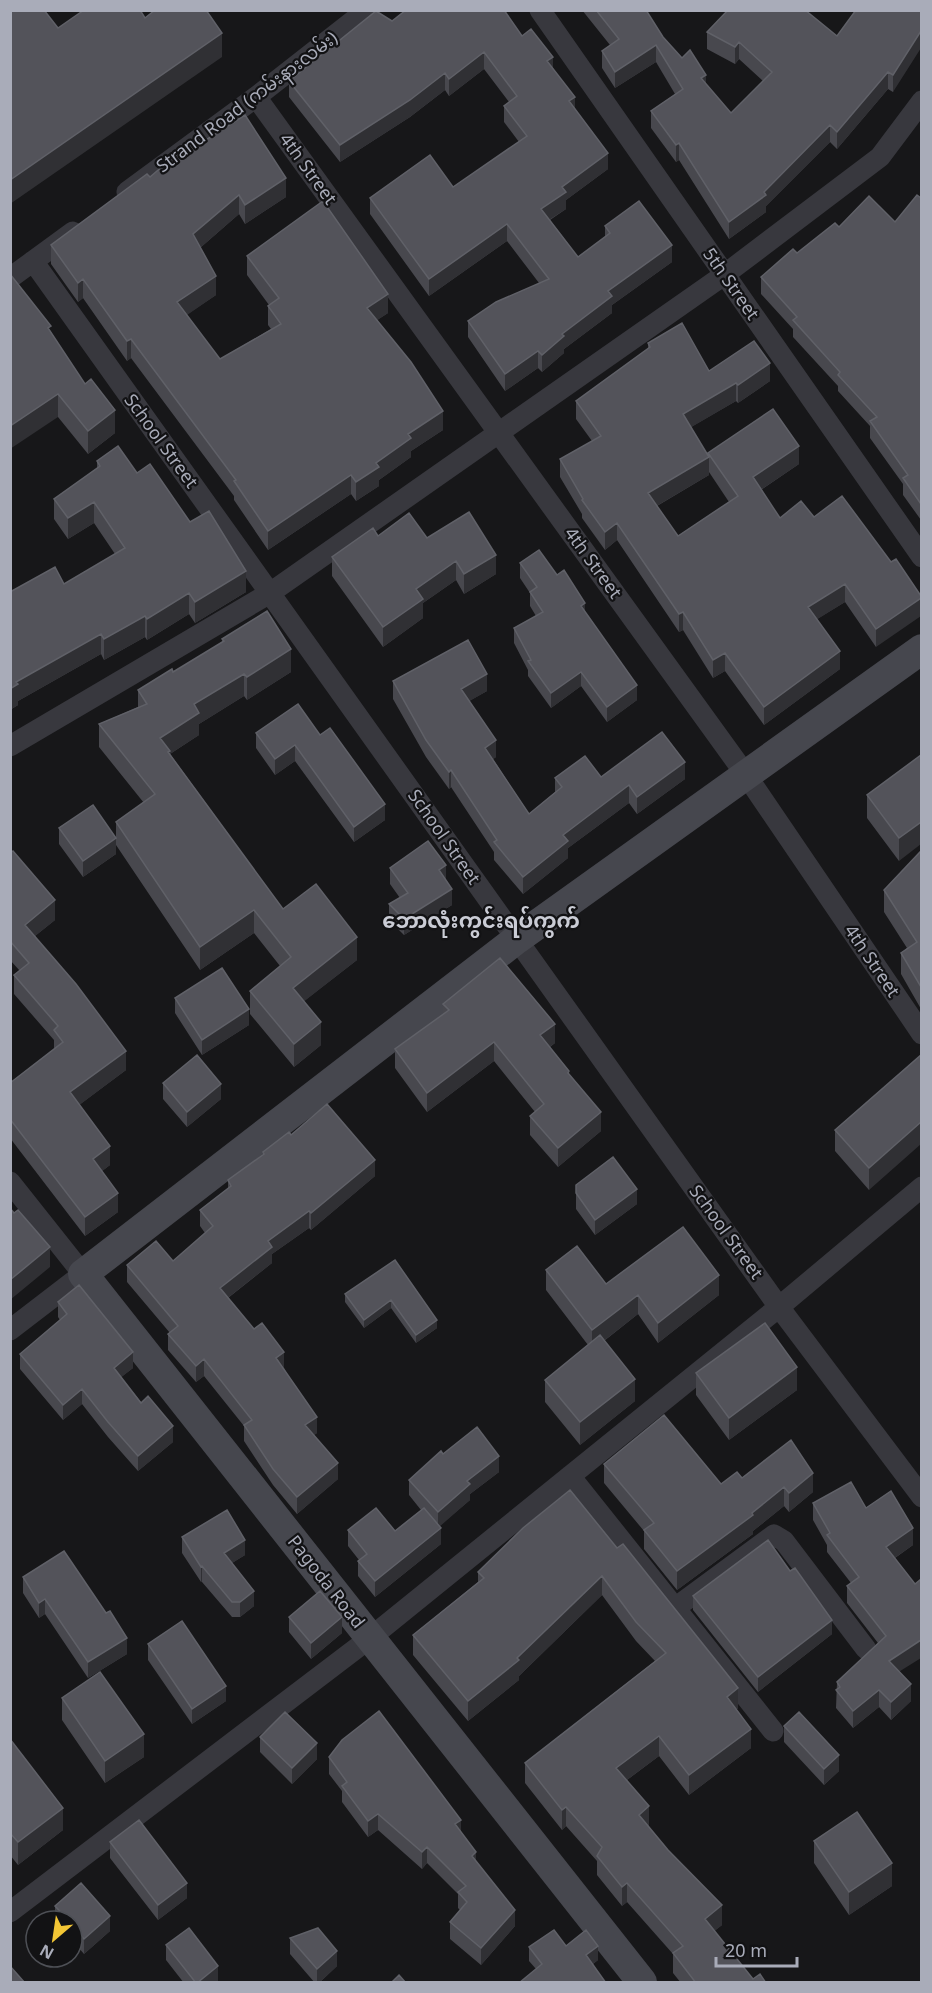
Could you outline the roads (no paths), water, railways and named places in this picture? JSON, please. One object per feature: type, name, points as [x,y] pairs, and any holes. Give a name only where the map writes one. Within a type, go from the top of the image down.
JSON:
[{"type":"main road","points":[[83,1274],[517,939],[921,649]]},
{"type":"main road","name":"Pagoda Road","points":[[83,1274],[642,1983]]},
{"type":"street","name":"Strand Road (ကမ်းနားလမ်း)","points":[[107,207],[256,97],[367,10]]},
{"type":"street","name":"5th Street","points":[[540,10],[921,557]]},
{"type":"street","name":"4th Street","points":[[256,97],[746,775],[921,1034]]},
{"type":"street","points":[[10,746],[270,593],[724,275],[880,157],[921,101]]},
{"type":"street","points":[[10,278],[89,220]]},
{"type":"street","name":"School Street","points":[[33,261],[779,1307],[921,1497]]},
{"type":"street","name":"Pagoda Road","points":[[10,1182],[83,1274]]},
{"type":"street","points":[[10,1912],[370,1638],[779,1307],[921,1187]]},
{"type":"street","points":[[10,1330],[83,1274]]},
{"type":"street","points":[[570,1476],[773,1731]]},
{"type":"street","points":[[675,1608],[774,1535],[784,1542],[866,1649]]},
{"type":"district","name":"ဘောလုံးကွင်းရပ်ကွက်","points":[[481,921]]}]
